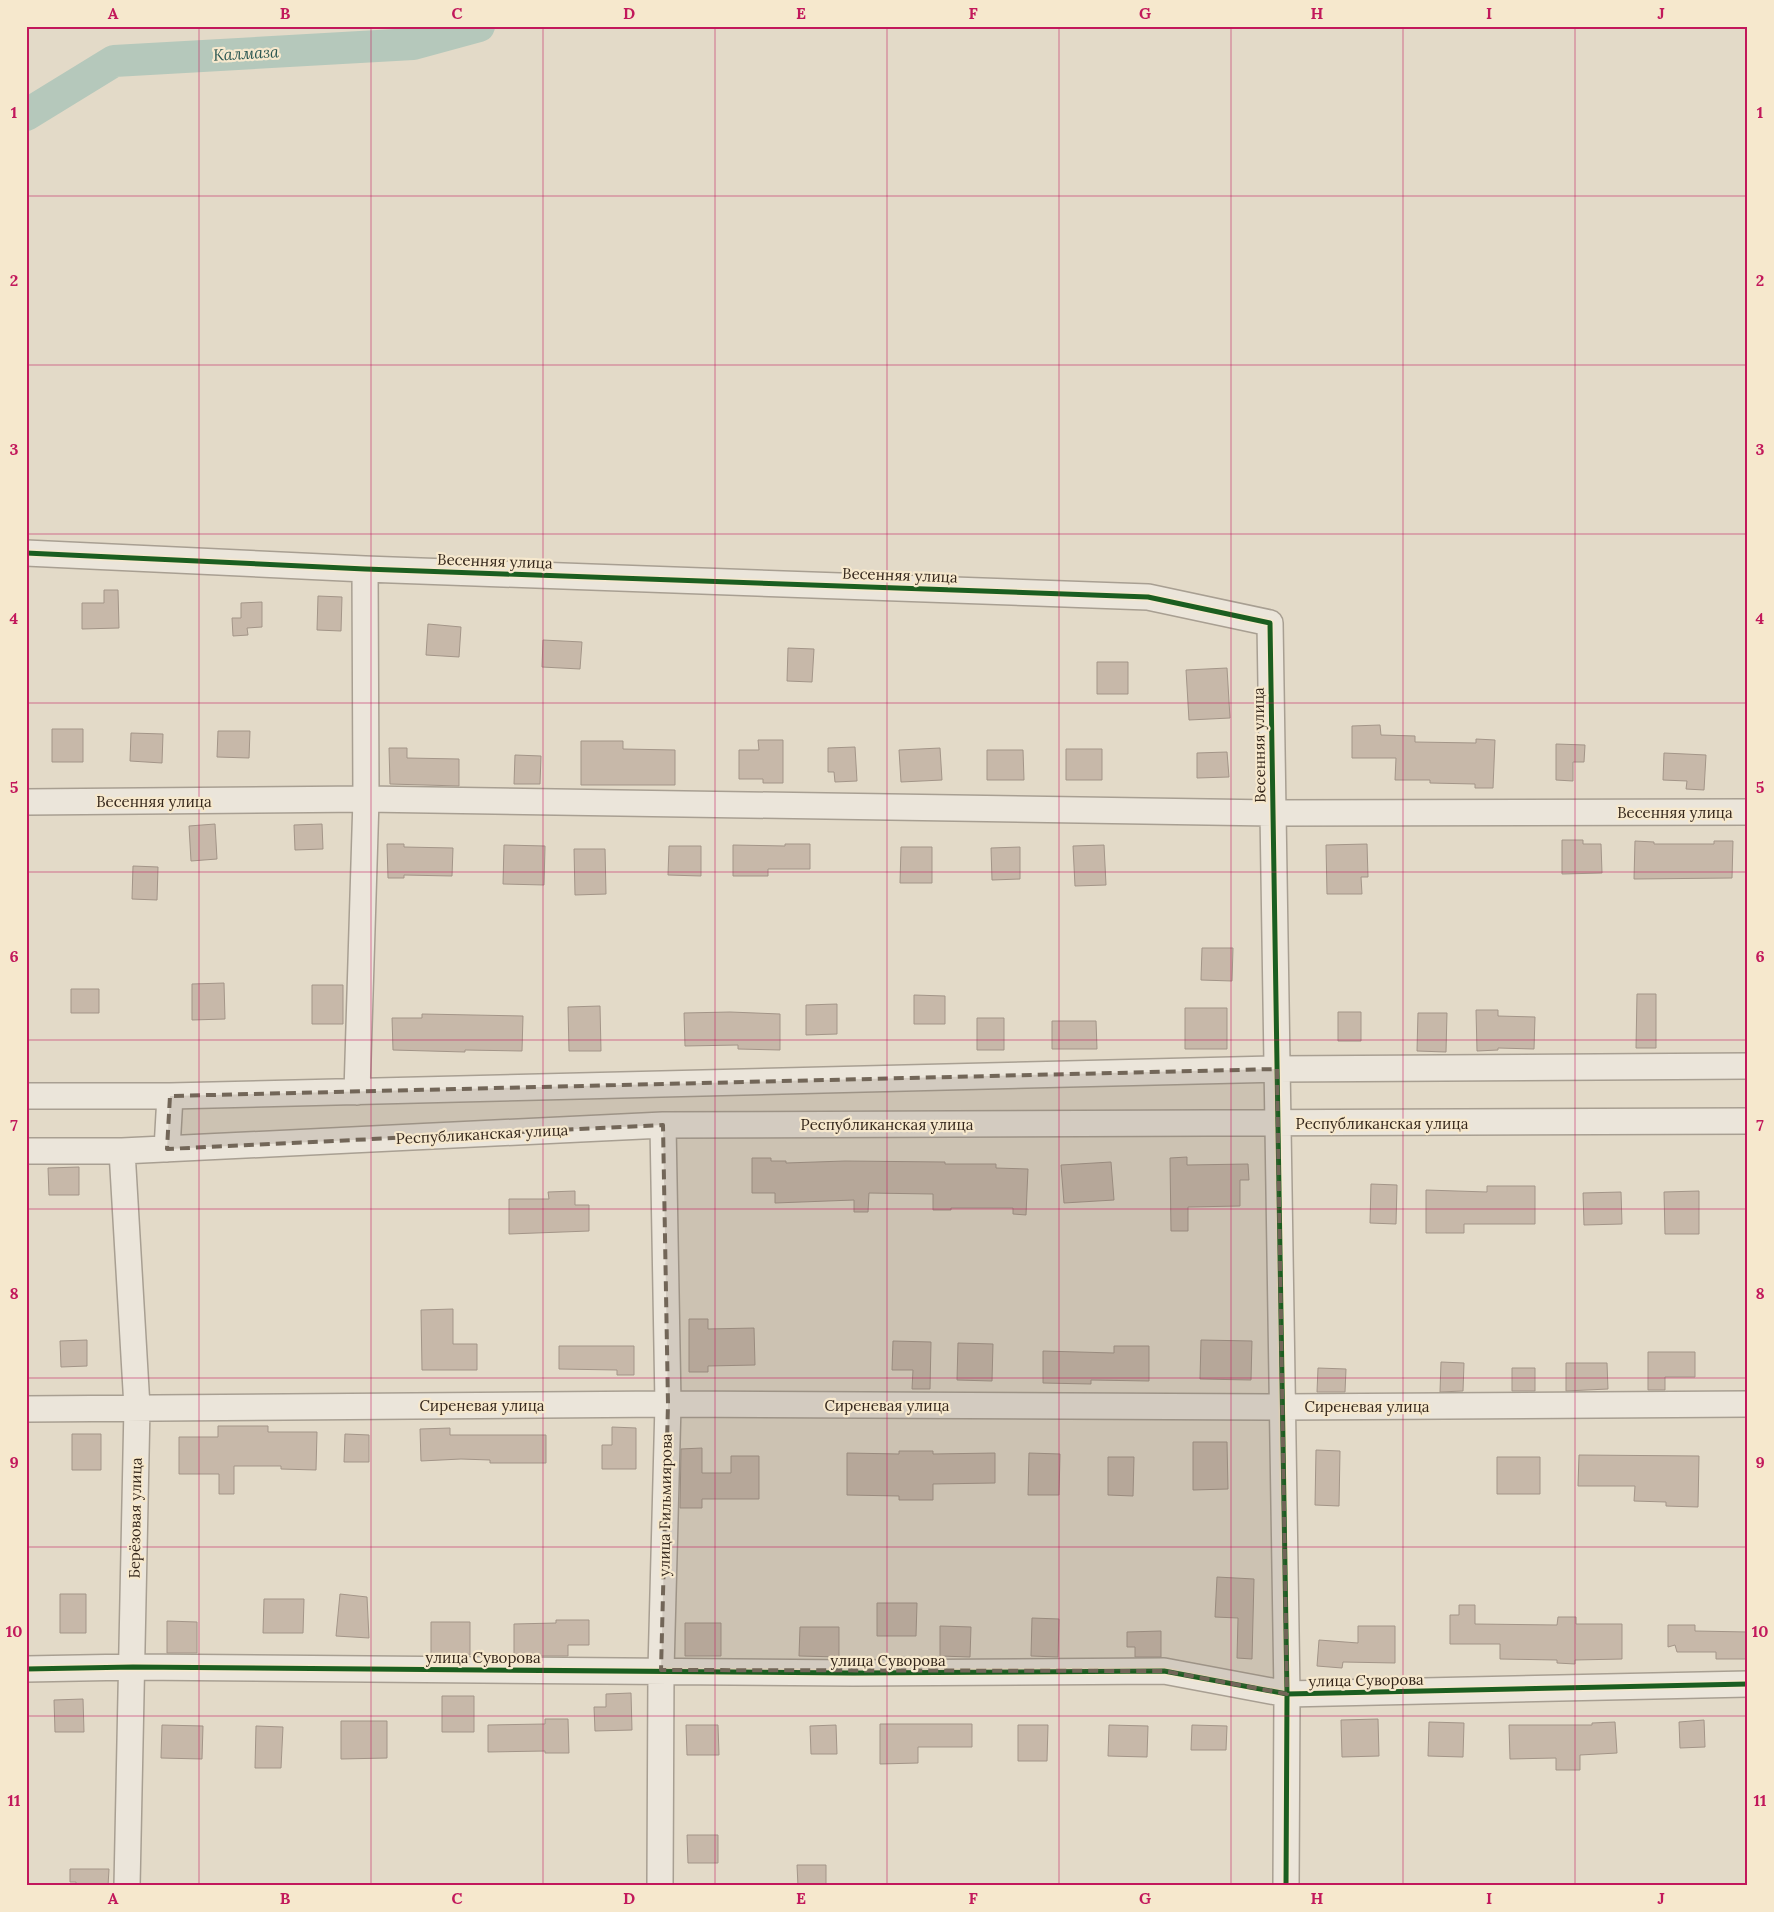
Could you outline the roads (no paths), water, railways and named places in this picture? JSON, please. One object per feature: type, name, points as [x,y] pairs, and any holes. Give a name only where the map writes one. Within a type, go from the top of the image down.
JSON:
[{"type":"street","name":"Весенняя улица","points":[[26,553],[365,569],[1148,596],[1270,623],[1287,1694],[1286,1886]]},
{"type":"street","points":[[357,1092],[366,799],[365,569]]},
{"type":"street","name":"Весенняя улица","points":[[26,802],[366,799],[1272,813],[1748,812]]},
{"type":"street","points":[[26,1096],[170,1096],[357,1092],[1277,1069],[1748,1066]]},
{"type":"street","points":[[167,1149],[170,1096]]},
{"type":"street","name":"Республиканская улица","points":[[26,1151],[122,1151],[663,1125],[1748,1122]]},
{"type":"street","name":"улица Гильмиярова","points":[[660,1886],[662,1670],[668,1404],[663,1125]]},
{"type":"street","name":"Берёзовая улица","points":[[122,1151],[137,1407],[127,1886]]},
{"type":"street","name":"Сиреневая улица","points":[[26,1408],[668,1404],[1283,1407],[1748,1404]]},
{"type":"street","name":"улица Суворова","points":[[26,1669],[132,1667],[853,1673],[1164,1671],[1287,1694],[1748,1684]]},
{"type":"waterway","name":"Калмаза","points":[[26,115],[114,61],[413,44],[479,26]]}]
